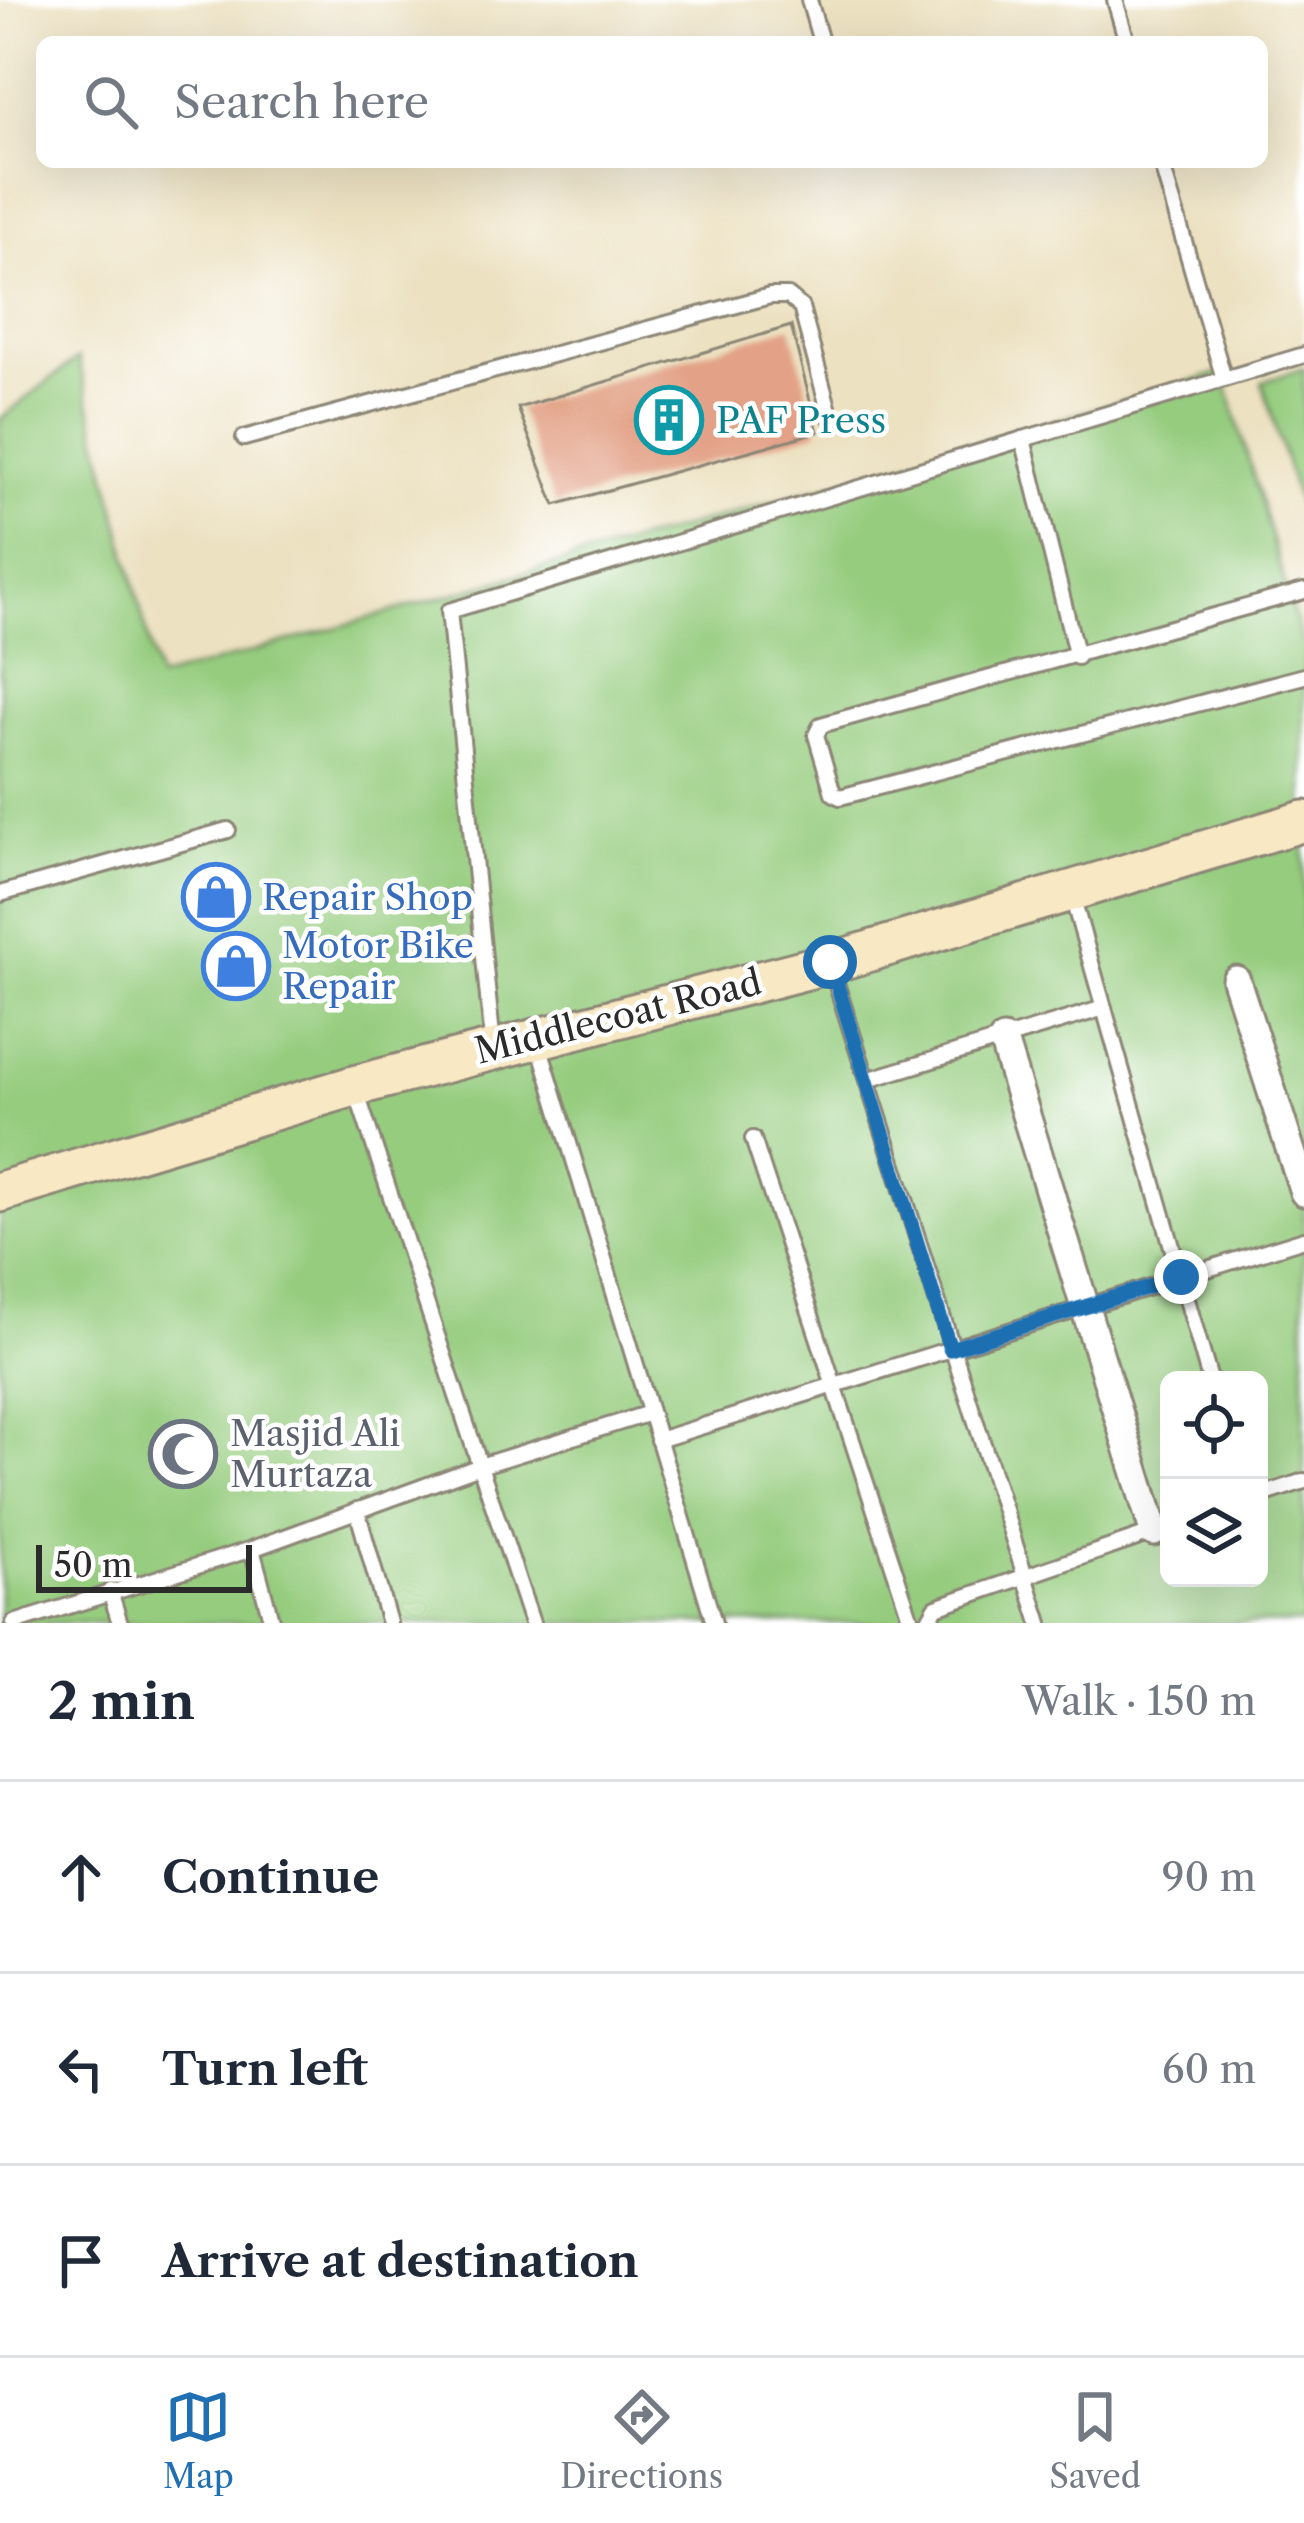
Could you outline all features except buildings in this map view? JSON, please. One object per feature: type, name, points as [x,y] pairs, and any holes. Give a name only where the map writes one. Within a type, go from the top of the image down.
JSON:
[{"type":"street","name":"Middlecoat Road","points":[[0,1192],[493,1047],[830,962],[1302,827]]},
{"type":"street","points":[[1236,980],[1304,1192]]},
{"type":"street","points":[[1003,1040],[1082,1308],[1160,1524]]},
{"type":"lane","points":[[809,0],[819,36]]},
{"type":"lane","points":[[1114,0],[1125,36]]},
{"type":"lane","points":[[1164,168],[1224,379]]},
{"type":"lane","points":[[244,438],[770,296],[788,296],[801,307],[831,418]]},
{"type":"lane","points":[[493,1047],[449,611],[1304,355]]},
{"type":"lane","points":[[1023,439],[1077,657]]},
{"type":"lane","points":[[1304,591],[821,725],[816,735],[832,793],[847,796],[1304,676]]},
{"type":"lane","points":[[0,894],[228,830]]},
{"type":"lane","points":[[1071,891],[1207,1371]]},
{"type":"lane","points":[[830,962],[1040,1623]]},
{"type":"lane","points":[[867,1080],[1104,1008]]},
{"type":"lane","points":[[536,1036],[714,1623]]},
{"type":"lane","points":[[354,1086],[532,1623]]},
{"type":"lane","points":[[753,1139],[912,1623]]},
{"type":"lane","points":[[658,1440],[1304,1239]]},
{"type":"lane","points":[[14,1623],[251,1549],[480,1466],[650,1413]]},
{"type":"lane","points":[[1268,1493],[1304,1481]]},
{"type":"lane","points":[[357,1510],[389,1623]]},
{"type":"lane","points":[[927,1623],[936,1607],[1160,1531]]},
{"type":"lane","points":[[251,1549],[272,1623]]},
{"type":"lane","points":[[110,1591],[120,1623]]},
{"type":"green space","points":[[78,358],[158,679],[1223,372],[1304,650],[1304,1623],[0,1623],[0,419]]},
{"type":"green space","points":[[1304,368],[1304,523],[1262,382]]},
{"type":"place","name":"PAF Press","points":[[669,420]]},
{"type":"place","name":"Repair Shop","points":[[216,897]]},
{"type":"place","name":"Motor Bike Repair","points":[[236,966]]},
{"type":"place","name":"Masjid Ali Murtaza","points":[[183,1454]]},
{"type":"route","points":[[830,962],[950,1349],[1181,1277]]}]
